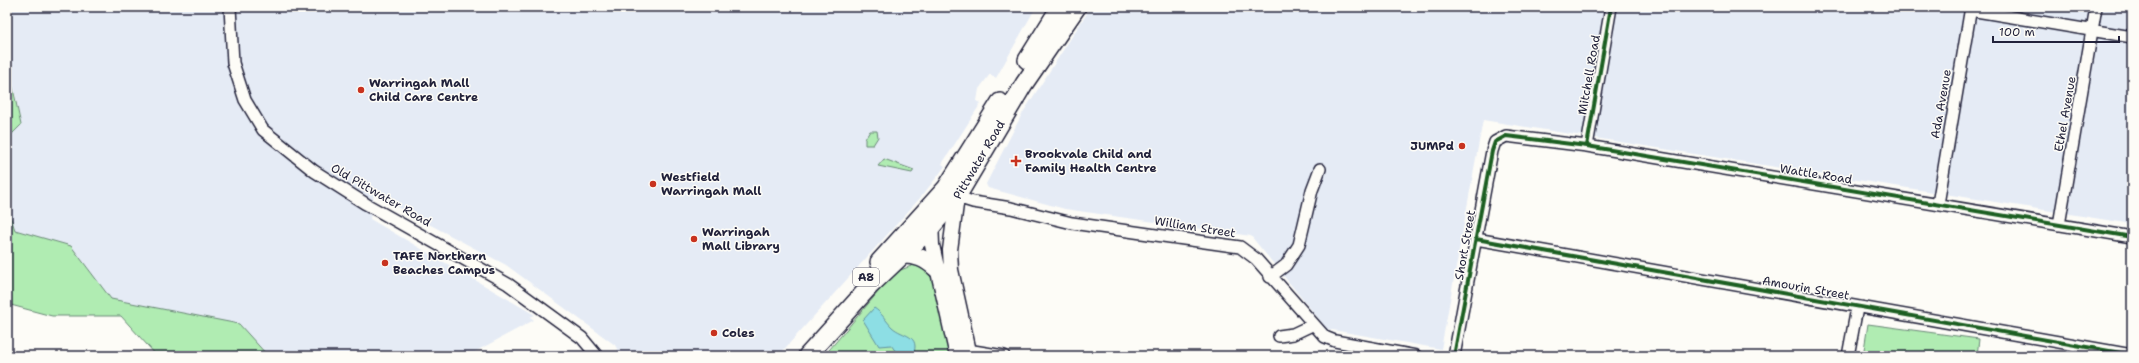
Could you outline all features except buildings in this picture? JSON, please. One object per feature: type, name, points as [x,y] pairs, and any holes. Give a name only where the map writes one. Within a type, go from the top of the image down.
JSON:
[{"type":"highway","name":"Pittwater Road","points":[[937,199],[953,178],[1060,7]]},
{"type":"highway","name":"Pittwater Road","points":[[957,197],[1021,88],[1076,7]]},
{"type":"highway","name":"A8","points":[[807,356],[870,286],[930,230],[957,197]]},
{"type":"highway","name":"A8","points":[[794,356],[937,199]]},
{"type":"highway","points":[[902,255],[924,258],[937,269]]},
{"type":"main road","name":"Pittwater Road","points":[[957,197],[951,243],[951,270],[962,352]]},
{"type":"main road","points":[[937,199],[932,213],[930,230],[937,269],[962,352]]},
{"type":"street","name":"Old Pittwater Road","points":[[230,7],[233,63],[245,100],[263,130],[314,170],[366,204],[508,284],[582,338],[599,355]]},
{"type":"street","name":"Mitchell Road","points":[[1587,146],[1610,7]]},
{"type":"street","name":"Ethel Avenue","points":[[2059,225],[2096,7]]},
{"type":"street","points":[[1971,8],[2132,37]]},
{"type":"street","name":"Ada Avenue","points":[[1938,204],[1971,8]]},
{"type":"street","name":"Wattle Road","points":[[1498,140],[1512,136],[1587,146],[2132,237]]},
{"type":"street","name":"Short Street","points":[[1454,356],[1492,151],[1498,140]]},
{"type":"street","points":[[1270,277],[1286,264],[1299,245],[1312,190],[1320,169]]},
{"type":"street","name":"William Street","points":[[957,197],[972,202],[1072,223],[1233,245],[1246,250],[1312,325],[1330,340],[1353,350],[1416,356]]},
{"type":"street","name":"Amourin Street","points":[[1476,239],[1857,308],[2132,355]]},
{"type":"street","points":[[1848,356],[1857,308]]},
{"type":"street","points":[[1279,336],[1292,334],[1312,325]]},
{"type":"street","points":[[962,352],[1004,356]]},
{"type":"shaded area","points":[[7,7],[1036,7],[996,78],[990,74],[979,89],[977,101],[981,103],[942,164],[945,166],[940,173],[921,197],[778,356],[621,356],[615,345],[506,265],[374,195],[370,219],[535,315],[530,317],[534,320],[467,356],[268,356],[239,324],[111,299],[71,246],[15,230],[7,207],[7,139],[21,125],[7,50]]},
{"type":"shaded area","points":[[1091,7],[2132,7],[2132,224],[1483,120],[1441,349],[1327,329],[1251,236],[1065,209],[988,188],[986,184],[1022,114]]},
{"type":"green space","points":[[7,61],[21,125],[7,139]]},
{"type":"green space","points":[[870,131],[877,131],[878,137],[873,145],[865,145],[865,139]]},
{"type":"green space","points":[[884,159],[914,170],[912,173],[878,166]]},
{"type":"green space","points":[[7,207],[15,230],[71,246],[111,299],[239,324],[268,356],[157,356],[121,316],[52,316],[7,304]]},
{"type":"green space","points":[[914,265],[925,269],[932,278],[951,356],[824,356],[895,272]]},
{"type":"green space","points":[[1868,324],[1979,339],[1977,356],[1863,356]]},
{"type":"water","points":[[874,308],[892,327],[913,340],[915,349],[913,356],[899,356],[891,345],[879,346],[863,320]]},
{"type":"cycle path","points":[[1587,146],[1611,7]]},
{"type":"cycle path","points":[[1454,356],[1492,151],[1495,142],[1506,136],[1587,146],[2132,237]]},
{"type":"cycle path","points":[[1476,239],[2132,355]]},
{"type":"place","name":"Warringah Mall Child Care Centre","points":[[361,90]]},
{"type":"place","name":"JUMPd","points":[[1462,146]]},
{"type":"place","name":"Brookvale Child and Family Health Centre","points":[[1016,161]]},
{"type":"place","name":"Westfield Warringah Mall","points":[[653,184]]},
{"type":"place","name":"Warringah Mall Library","points":[[694,239]]},
{"type":"place","name":"TAFE Northern Beaches Campus","points":[[385,263]]},
{"type":"place","name":"Coles","points":[[714,333]]}]
